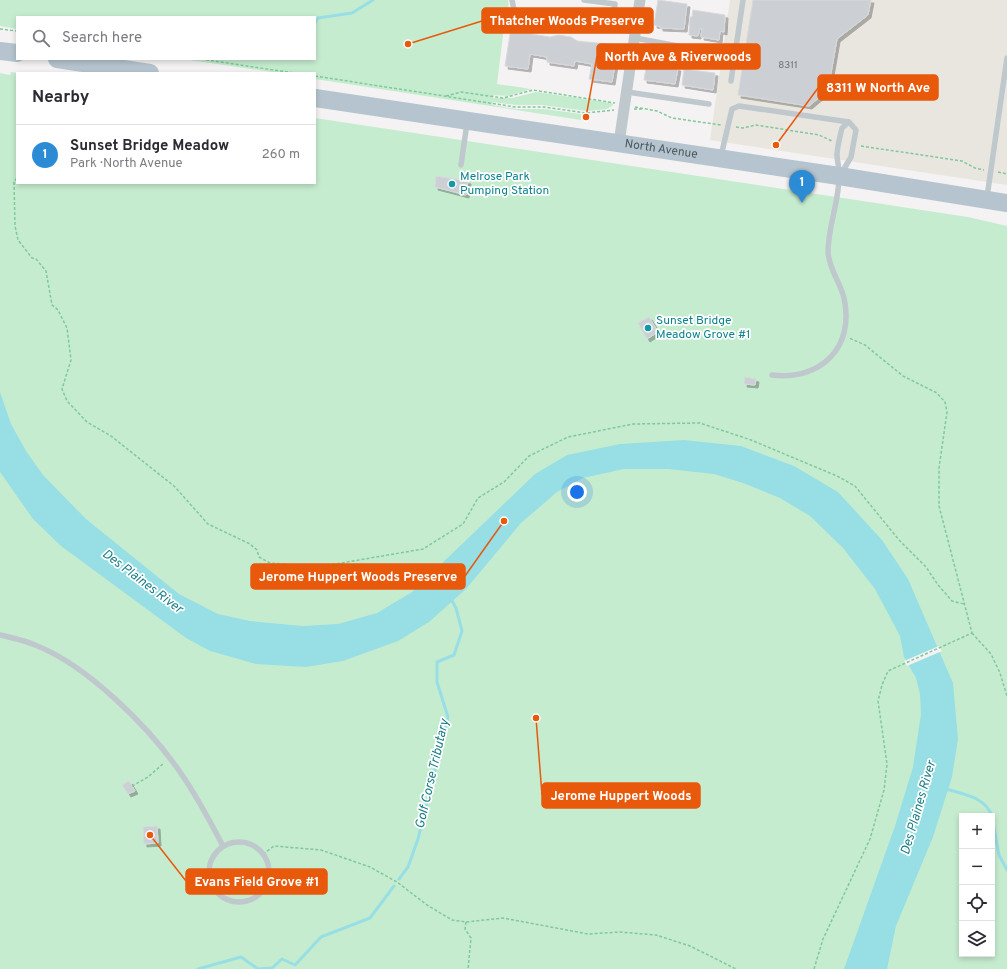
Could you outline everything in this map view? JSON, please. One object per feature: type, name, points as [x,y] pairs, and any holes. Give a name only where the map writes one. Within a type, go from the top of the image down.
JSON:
[{"type":"main road","points":[[64,60],[143,72]]},
{"type":"main road","name":"North Avenue","points":[[316,98],[840,176],[1007,203]]},
{"type":"street","points":[[619,143],[640,0]]},
{"type":"lane","points":[[512,0],[515,14],[612,29],[683,47],[694,53],[716,57]]},
{"type":"lane","points":[[584,0],[615,2],[612,29]]},
{"type":"lane","points":[[731,82],[743,0]]},
{"type":"lane","points":[[987,200],[1007,58]]},
{"type":"lane","points":[[627,92],[709,104]]},
{"type":"lane","points":[[721,158],[732,109],[739,106],[849,122],[856,130],[854,145],[851,157],[840,176]]},
{"type":"lane","points":[[461,165],[467,121]]},
{"type":"lane","points":[[772,375],[792,377],[814,371],[823,365],[836,351],[844,336],[846,309],[843,296],[831,269],[828,253],[840,176],[837,155],[842,128],[849,122]]},
{"type":"lane","points":[[0,635],[36,645],[54,654],[85,675],[137,720],[170,757],[194,792],[223,846]]},
{"type":"lane","points":[[232,842],[241,842],[251,844],[264,854],[269,866],[269,876],[266,885],[260,894],[252,899],[242,902],[232,901],[223,897],[215,890],[210,882],[210,862],[215,853],[223,846],[232,842]]},
{"type":"path","points":[[0,29],[16,31]]},
{"type":"path","points":[[208,60],[287,72]]},
{"type":"path","points":[[316,76],[515,107],[544,107],[586,113],[614,110]]},
{"type":"path","points":[[446,96],[461,92],[503,98],[528,91],[542,91],[618,103]]},
{"type":"path","points":[[631,106],[672,118],[723,125]]},
{"type":"path","points":[[630,109],[645,109]]},
{"type":"path","points":[[735,127],[743,128],[756,125],[819,135],[833,142]]},
{"type":"path","points":[[860,145],[962,161],[975,168],[986,170]]},
{"type":"path","points":[[997,172],[1007,174]]},
{"type":"path","points":[[16,179],[14,182],[14,226],[18,240],[32,258],[36,259],[46,272],[52,305],[58,310],[67,328],[72,360],[62,389],[67,401],[87,422],[111,436],[174,486],[208,524],[250,544],[257,550],[259,557],[270,563],[318,567],[423,549],[463,524],[478,498],[504,482],[529,456],[568,437],[633,424],[700,423],[752,440],[837,476],[855,486],[900,540],[926,567],[952,601],[964,604]]},
{"type":"path","points":[[844,336],[865,345],[903,376],[937,393],[945,402],[947,412],[939,468],[938,500],[972,633],[991,654],[1000,673],[1007,696]]},
{"type":"path","points":[[814,969],[823,939],[870,839],[884,790],[887,764],[878,701],[882,685],[888,672],[972,633]]},
{"type":"path","points":[[132,786],[148,777],[170,757]]},
{"type":"path","points":[[264,854],[274,846],[321,850],[370,867],[397,882],[427,905],[452,920],[466,922],[503,918],[588,934],[620,932],[656,935],[690,946],[736,969]]},
{"type":"path","points":[[466,922],[465,929],[471,938],[468,969]]},
{"type":"shaded area","points":[[730,0],[1007,0],[1007,185],[710,140]]},
{"type":"green space","points":[[0,0],[508,0],[509,10],[505,19],[497,84],[531,89],[508,96],[494,95],[493,98],[512,98],[536,92],[612,103],[613,105],[607,109],[587,111],[542,105],[516,105],[493,102],[492,105],[516,109],[544,109],[581,114],[581,120],[316,79],[316,72],[272,72],[190,60],[316,60],[316,16],[16,16],[16,29],[0,26]]},
{"type":"green space","points":[[11,72],[16,73],[16,184],[316,184],[316,118],[968,217],[1007,226],[1007,969],[0,969],[0,73],[10,75]]},
{"type":"water","name":"Des Plaines River","points":[[0,392],[11,424],[26,451],[43,475],[86,519],[179,594],[218,614],[250,621],[302,626],[338,624],[377,613],[412,592],[535,474],[567,455],[620,444],[684,440],[741,446],[794,466],[838,492],[882,540],[908,579],[953,683],[958,739],[952,777],[933,837],[896,926],[887,969],[844,969],[895,826],[913,767],[921,714],[920,694],[916,678],[904,657],[900,636],[875,589],[843,548],[810,516],[780,498],[743,483],[714,474],[668,469],[624,469],[583,478],[557,492],[521,523],[466,589],[429,622],[398,641],[343,661],[306,667],[256,664],[210,651],[186,638],[61,546],[33,519],[0,472]]},
{"type":"pier","points":[[939,646],[942,651],[907,666],[904,661]]},
{"type":"building","points":[[658,0],[687,4],[684,29],[660,28],[660,26],[654,25]]},
{"type":"building","points":[[753,0],[871,0],[868,15],[837,39],[828,90],[809,106],[738,95]]},
{"type":"building","points":[[693,10],[725,15],[724,32],[720,31],[719,40],[701,37],[702,29],[700,28],[698,36],[689,35],[690,17],[692,17]]},
{"type":"building","points":[[511,28],[531,31],[531,34],[550,37],[558,35],[571,37],[577,41],[618,45],[612,82],[589,79],[592,64],[575,61],[574,66],[547,62],[547,57],[530,54],[528,69],[505,66]]},
{"type":"building","points":[[647,62],[678,68],[675,84],[644,80]]},
{"type":"building","points":[[684,69],[715,73],[713,90],[682,85]]},
{"type":"building","name":"Melrose Park Pumping Station","points":[[436,176],[468,181],[466,195],[435,187]]},
{"type":"building","name":"Sunset Bridge Meadow Grove #1","points":[[649,317],[658,332],[647,339],[638,323]]},
{"type":"building","points":[[745,377],[756,379],[755,385],[744,384]]},
{"type":"building","points":[[129,781],[135,791],[128,794],[122,785]]},
{"type":"building","points":[[157,826],[158,843],[144,844],[143,827]]},
{"type":"waterway","points":[[316,21],[318,18],[352,13],[373,0]]},
{"type":"waterway","name":"Golf Corse Tributary","points":[[399,879],[408,867],[418,839],[448,717],[437,682],[437,662],[454,655],[462,631],[456,608],[451,599]]},
{"type":"waterway","points":[[944,788],[965,794],[978,800],[984,804],[990,813]]},
{"type":"waterway","points":[[995,833],[999,855],[1007,870]]},
{"type":"waterway","name":"Golf Corse Tributary","points":[[198,969],[241,957],[258,969],[272,968],[282,959],[295,965],[321,937],[370,918],[394,886]]},
{"type":"place","name":"Thatcher Woods Preserve","points":[[408,44]]},
{"type":"place","name":"North Ave & Riverwoods","points":[[586,117]]},
{"type":"place","name":"8311 W North Ave","points":[[776,145]]},
{"type":"place","name":"Melrose Park Pumping Station","points":[[452,184]]},
{"type":"place","name":"Sunset Bridge Meadow","points":[[802,203]]},
{"type":"place","name":"Sunset Bridge Meadow Grove #1","points":[[648,328]]},
{"type":"place","name":"Jerome Huppert Woods Preserve","points":[[504,521]]},
{"type":"place","name":"Jerome Huppert Woods","points":[[536,718]]},
{"type":"place","name":"Evans Field Grove #1","points":[[150,835]]}]
